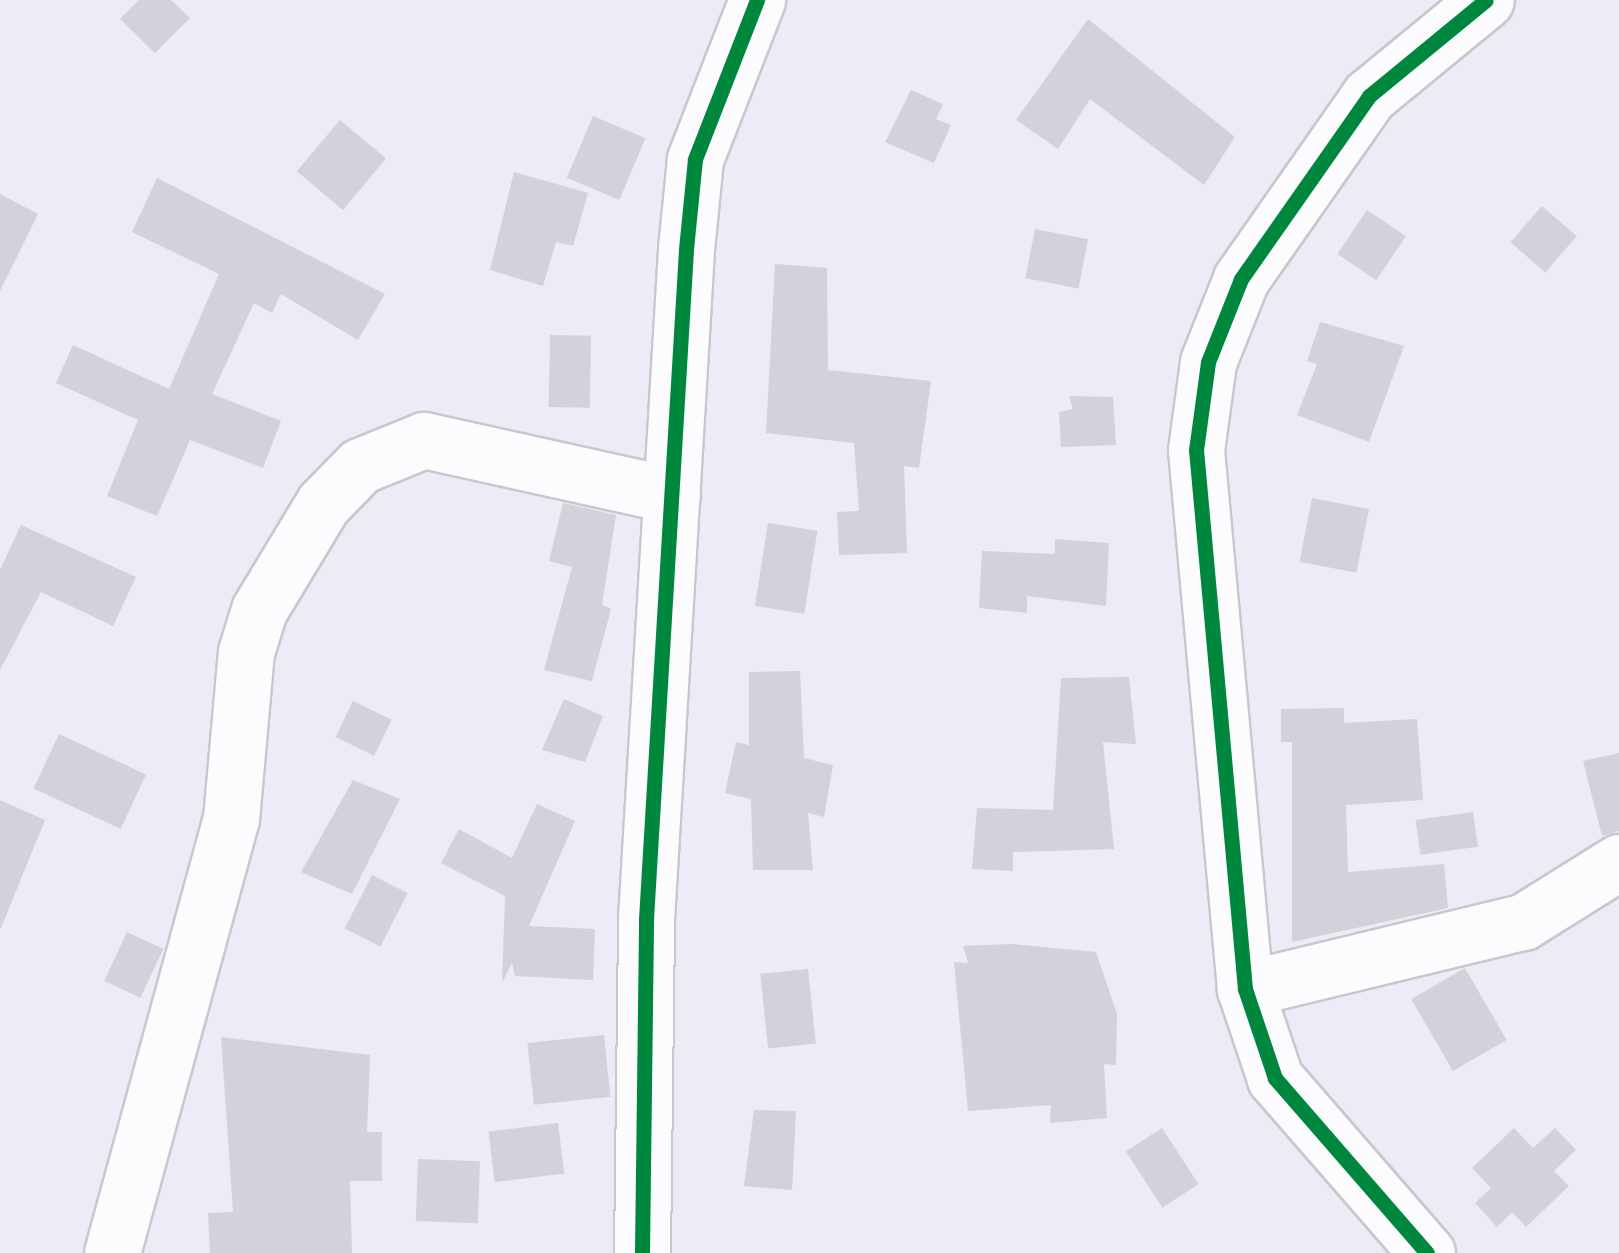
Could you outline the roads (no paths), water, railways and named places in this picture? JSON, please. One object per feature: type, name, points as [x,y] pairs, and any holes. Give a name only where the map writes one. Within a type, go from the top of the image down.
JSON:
[{"type":"street","points":[[642,1253],[646,919],[695,159],[758,0]]},
{"type":"street","points":[[1427,1253],[1274,1078],[1245,989],[1196,450],[1208,362],[1240,279],[1369,96],[1486,0]]},
{"type":"street","points":[[112,1253],[231,820],[246,652],[259,610],[323,504],[360,466],[424,440],[672,494]]},
{"type":"street","points":[[1245,989],[1523,922],[1619,862]]}]
